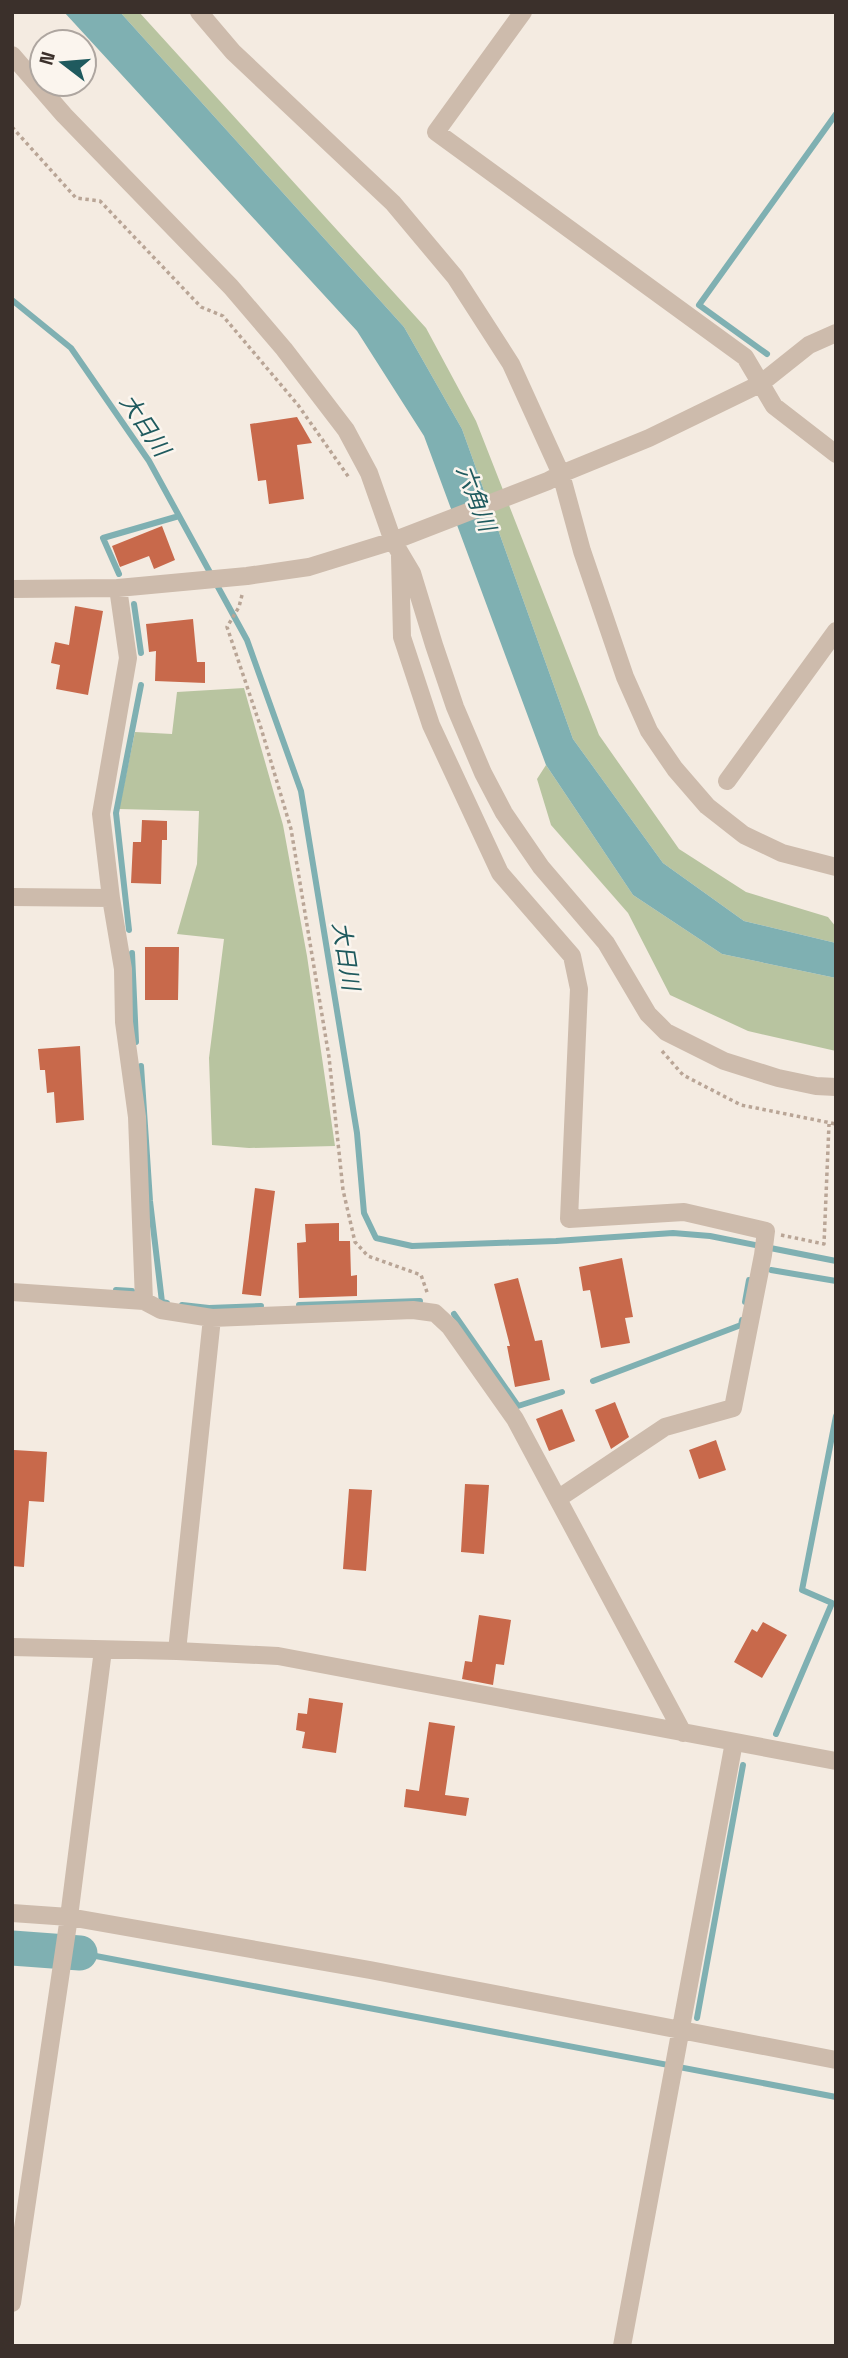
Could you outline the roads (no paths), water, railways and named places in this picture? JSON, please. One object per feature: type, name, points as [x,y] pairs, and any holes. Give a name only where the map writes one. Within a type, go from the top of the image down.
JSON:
[{"type":"street","points":[[200,12],[233,52],[393,203],[455,277],[511,364],[582,551],[625,677],[649,731],[662,750],[707,806],[744,835],[782,853],[836,867]]},
{"type":"street","points":[[523,12],[436,132],[745,357],[774,406],[836,454]]},
{"type":"street","points":[[12,55],[64,115],[231,287],[284,349],[346,430],[369,473],[412,573],[455,707],[488,783],[541,867],[606,943],[648,1014],[666,1032],[724,1060],[778,1077],[816,1086],[836,1087]]},
{"type":"street","points":[[12,589],[118,588],[225,579],[309,567],[399,544],[649,438],[760,384],[809,345],[836,333]]},
{"type":"street","points":[[399,544],[402,637],[431,725],[500,873],[572,956],[579,989],[569,1219],[684,1212],[765,1242],[733,1408],[665,1427],[559,1498]]},
{"type":"street","points":[[118,588],[128,658],[101,814],[123,969],[124,1022],[137,1117],[144,1301]]},
{"type":"street","points":[[727,780],[836,631]]},
{"type":"street","points":[[12,897],[111,898]]},
{"type":"street","points":[[12,1292],[144,1301],[161,1310],[212,1318],[413,1310],[435,1313],[450,1326],[515,1419],[683,1733]]},
{"type":"street","points":[[177,1651],[212,1318]]},
{"type":"street","points":[[12,1647],[278,1656],[836,1761]]},
{"type":"street","points":[[12,2304],[69,1917],[103,1650]]},
{"type":"street","points":[[622,2346],[734,1742]]},
{"type":"street","points":[[12,1913],[69,1917],[370,1970],[836,2060]]},
{"type":"water","name":"六角川","points":[[64,12],[120,12],[404,327],[462,429],[573,739],[663,863],[744,921],[836,943],[836,978],[722,954],[633,895],[546,765],[424,436],[357,331],[98,49],[98,28],[79,28]]},
{"type":"waterway","points":[[767,354],[699,305],[836,114]]},
{"type":"waterway","name":"大日川","points":[[12,300],[71,348],[149,461],[247,640],[301,791],[357,1133],[364,1213],[376,1238],[412,1246],[556,1241],[673,1233],[710,1236],[836,1261]]},
{"type":"waterway","points":[[119,574],[103,538],[179,516]]},
{"type":"waterway","points":[[134,604],[141,653]]},
{"type":"waterway","points":[[129,930],[116,813],[141,685]]},
{"type":"waterway","points":[[132,953],[136,1042]]},
{"type":"waterway","points":[[141,1066],[150,1201],[162,1302],[167,1303]]},
{"type":"waterway","points":[[771,1270],[836,1281]]},
{"type":"waterway","points":[[745,1302],[749,1280]]},
{"type":"waterway","points":[[116,1290],[132,1291]]},
{"type":"waterway","points":[[299,1305],[420,1301]]},
{"type":"waterway","points":[[182,1305],[209,1308],[261,1306]]},
{"type":"waterway","points":[[454,1314],[518,1406],[562,1392]]},
{"type":"waterway","points":[[593,1381],[741,1325],[742,1320]]},
{"type":"waterway","points":[[776,1734],[832,1603],[802,1590],[836,1416]]},
{"type":"waterway","points":[[697,2018],[743,1765]]},
{"type":"waterway","points":[[12,1948],[80,1953]]},
{"type":"waterway","points":[[80,1953],[836,2097]]}]
